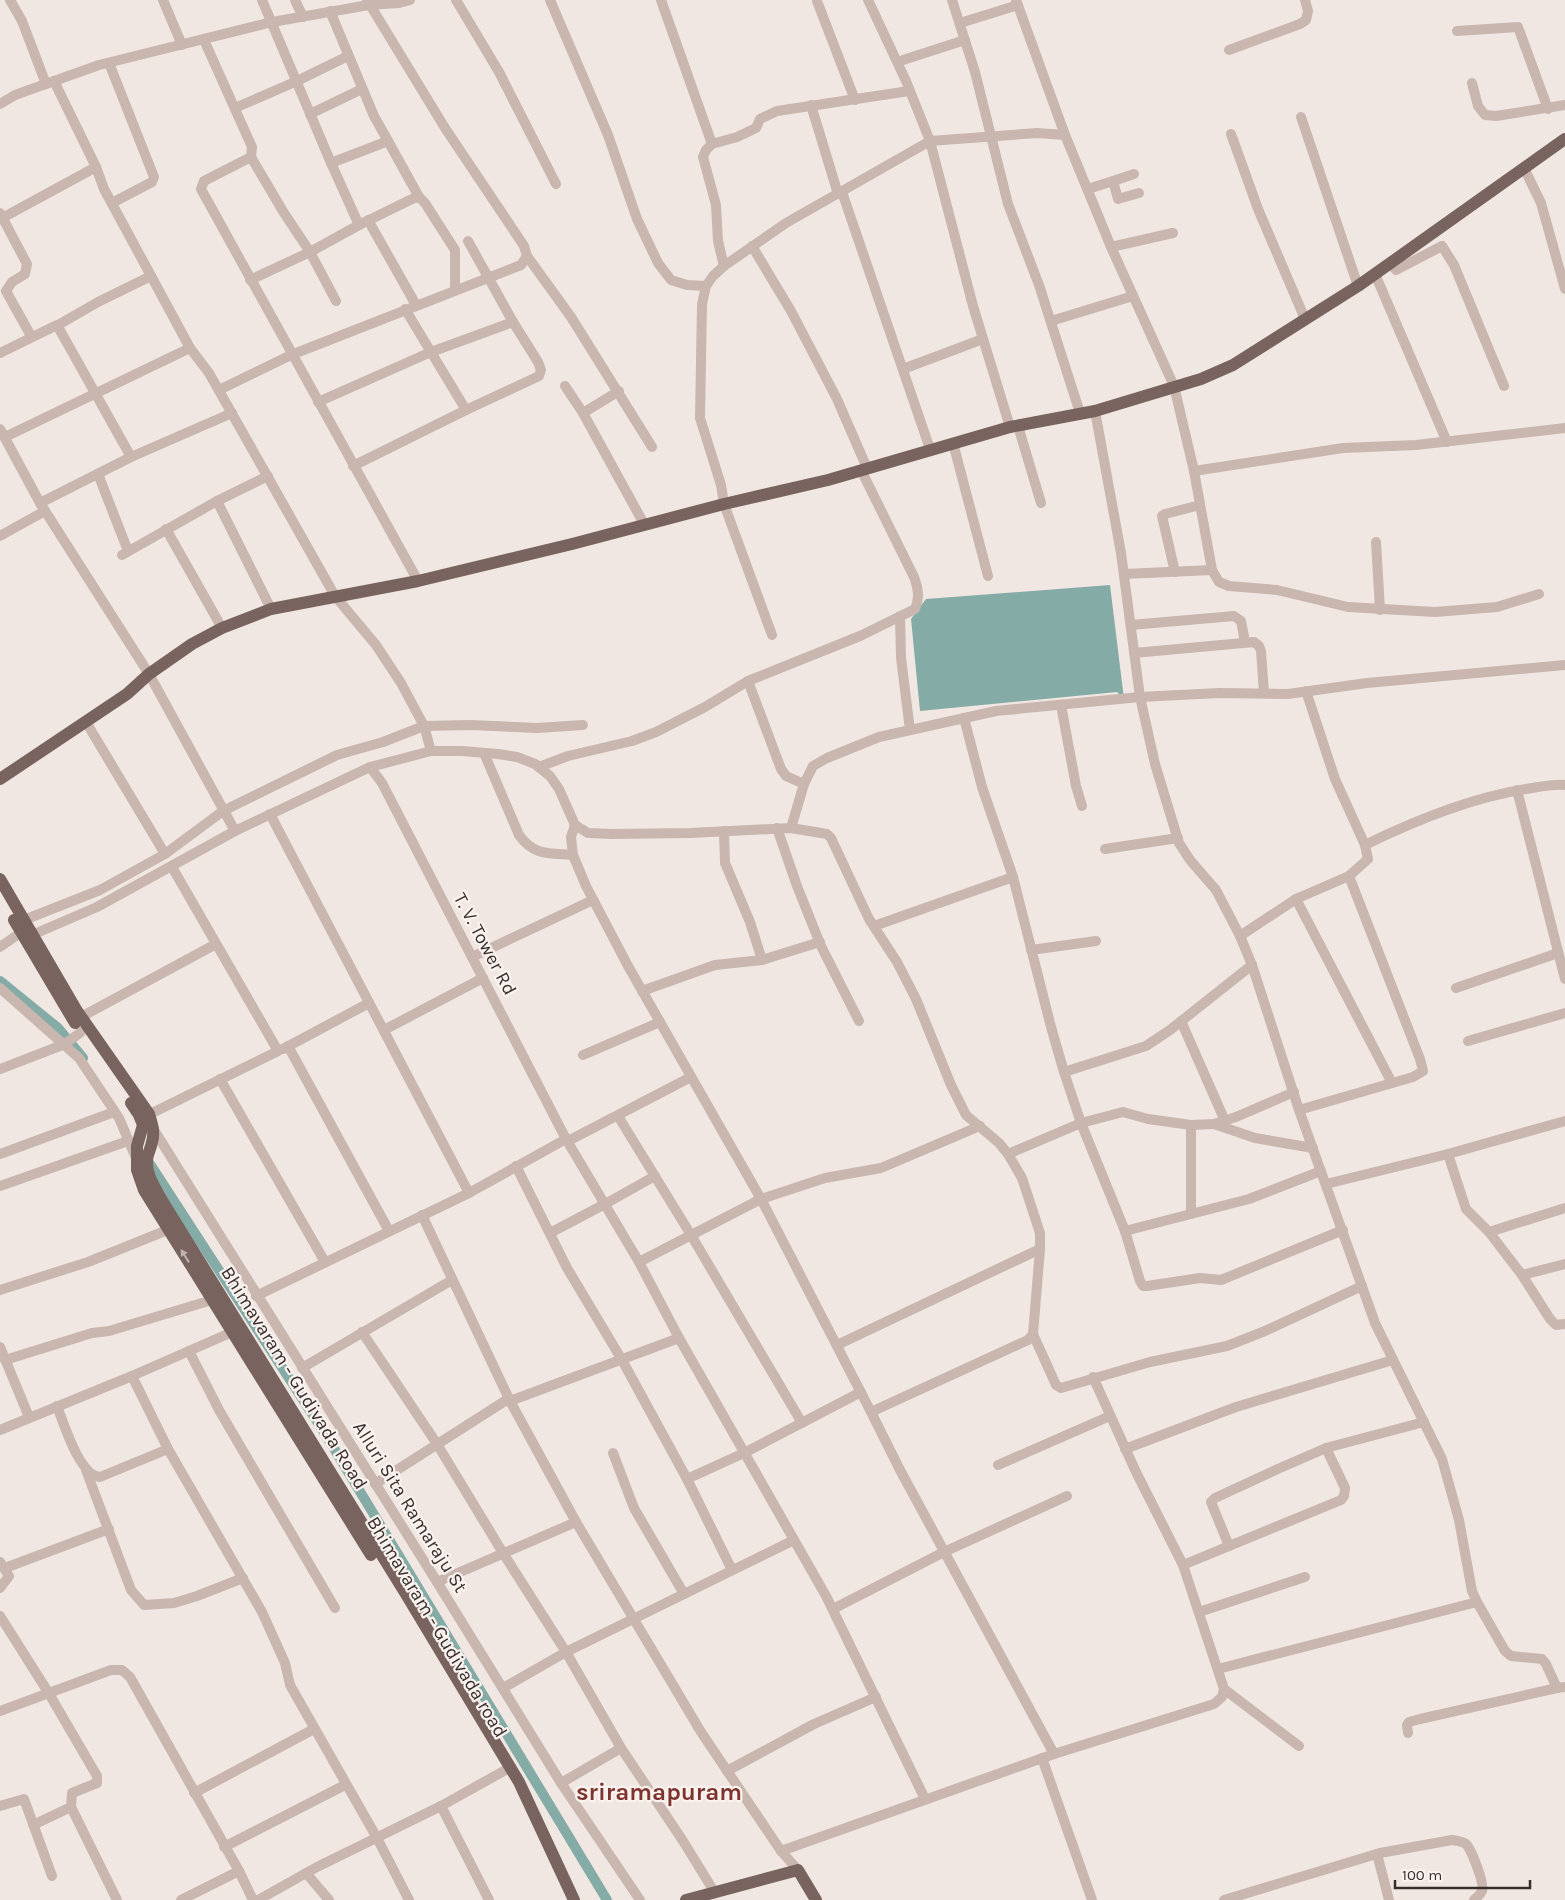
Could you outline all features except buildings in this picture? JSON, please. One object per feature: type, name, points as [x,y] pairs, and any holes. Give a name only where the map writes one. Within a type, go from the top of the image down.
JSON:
[{"type":"main road","points":[[0,779],[127,694],[149,674],[192,644],[222,628],[271,609],[418,581],[572,544],[724,504],[828,480],[930,449],[1014,427],[1095,410],[1201,378],[1233,365],[1391,264],[1565,139]]},
{"type":"main road","points":[[0,879],[80,1033],[148,1126]]},
{"type":"main road","points":[[0,896],[26,930],[148,1126],[142,1160]]},
{"type":"main road","points":[[142,1160],[133,1143],[148,1126]]},
{"type":"main road","name":"Bhimavaram - Gudivada road","points":[[142,1160],[144,1190],[174,1228],[212,1300],[237,1330],[507,1769],[512,1786],[566,1900]]},
{"type":"main road","name":"Bhimavaram - Gudivada Road","points":[[174,1228],[220,1295],[237,1330]]},
{"type":"main road","points":[[507,1769],[519,1782],[574,1900]]},
{"type":"main road","points":[[686,1900],[803,1877],[816,1900]]},
{"type":"street","points":[[10,0],[22,20],[50,82],[96,167],[112,203],[190,348],[219,390],[335,596],[381,652],[401,683],[424,726],[431,751]]},
{"type":"street","points":[[163,0],[182,45]]},
{"type":"street","points":[[262,0],[331,163],[364,222],[416,304]]},
{"type":"street","points":[[295,0],[303,17]]},
{"type":"street","points":[[0,104],[15,95],[109,63],[272,22],[330,12],[368,2],[399,3],[410,0]]},
{"type":"street","points":[[456,0],[499,72],[556,184]]},
{"type":"street","points":[[550,0],[608,135],[637,218],[658,264],[671,280],[687,285],[706,286]]},
{"type":"street","points":[[661,0],[712,144]]},
{"type":"street","points":[[817,0],[855,100]]},
{"type":"street","points":[[868,0],[930,141],[984,340],[1041,503]]},
{"type":"street","points":[[952,0],[992,137],[1008,204],[1039,285],[1080,412]]},
{"type":"street","points":[[1229,50],[1300,24],[1306,20],[1308,11],[1305,0]]},
{"type":"street","points":[[368,2],[445,128],[524,246],[527,256],[572,317],[652,447]]},
{"type":"street","points":[[960,23],[1017,2],[1065,135],[1111,247],[1174,386],[1194,471],[1212,570],[1219,582],[1228,586],[1277,590],[1348,607],[1380,610],[1435,612],[1497,607],[1539,594]]},
{"type":"street","points":[[330,12],[362,89],[388,140],[419,197],[425,203],[455,250],[456,289]]},
{"type":"street","points":[[1457,31],[1518,27],[1548,108]]},
{"type":"street","points":[[204,40],[252,147],[251,157],[284,213],[310,252],[336,301]]},
{"type":"street","points":[[903,60],[965,40]]},
{"type":"street","points":[[235,108],[348,56]]},
{"type":"street","points":[[109,63],[154,177],[152,182],[112,203]]},
{"type":"street","points":[[1472,83],[1478,106],[1485,115],[1496,116],[1565,105]]},
{"type":"street","points":[[310,114],[362,89]]},
{"type":"street","points":[[724,266],[718,241],[716,205],[703,157],[706,150],[712,144],[737,137],[756,128],[760,119],[777,111],[909,90]]},
{"type":"street","points":[[811,105],[840,193],[904,369],[930,449]]},
{"type":"street","points":[[1300,117],[1358,286]]},
{"type":"street","points":[[772,635],[724,504],[721,485],[700,418],[702,304],[706,286],[724,266],[786,223],[930,141],[1037,133],[1065,135]]},
{"type":"street","points":[[1231,134],[1258,209],[1305,319]]},
{"type":"street","points":[[331,163],[388,140]]},
{"type":"street","points":[[251,157],[204,181],[201,189],[291,355],[418,581]]},
{"type":"street","points":[[31,336],[3,288],[25,274],[26,264],[2,222],[96,167]]},
{"type":"street","points":[[1524,168],[1541,203],[1565,289]]},
{"type":"street","points":[[1088,189],[1134,174]]},
{"type":"street","points":[[1113,181],[1118,199],[1139,193]]},
{"type":"street","points":[[250,280],[310,252],[364,222],[419,197]]},
{"type":"street","points":[[1111,247],[1172,232]]},
{"type":"street","points":[[354,466],[539,376],[541,370],[538,362],[513,322],[468,241]]},
{"type":"street","points":[[539,767],[568,756],[632,741],[656,732],[748,682],[860,636],[915,609],[918,602],[918,588],[914,576],[864,469],[837,399],[791,311],[752,246]]},
{"type":"street","points":[[1391,264],[1396,270],[1442,246],[1454,265],[1504,386]]},
{"type":"street","points":[[219,390],[291,355],[416,304],[521,265],[527,256]]},
{"type":"street","points":[[1375,274],[1447,442]]},
{"type":"street","points":[[0,353],[151,276]]},
{"type":"street","points":[[1051,321],[1133,296]]},
{"type":"street","points":[[405,309],[466,410]]},
{"type":"street","points":[[318,402],[431,352],[513,322]]},
{"type":"street","points":[[58,325],[131,457]]},
{"type":"street","points":[[904,369],[984,340]]},
{"type":"street","points":[[190,348],[95,392],[3,440],[43,507],[149,674],[235,832]]},
{"type":"street","points":[[565,386],[644,524]]},
{"type":"street","points":[[582,413],[619,391]]},
{"type":"street","points":[[1095,410],[1124,574],[1140,697],[1155,764],[1178,838],[1190,860],[1216,890],[1240,936],[1252,965],[1313,1148],[1375,1323],[1442,1459],[1459,1520],[1472,1591],[1505,1651],[1511,1656],[1542,1659],[1561,1688],[1409,1722],[1407,1725],[1408,1733]]},
{"type":"street","points":[[0,536],[43,507],[98,474],[131,457],[232,413]]},
{"type":"street","points":[[1194,471],[1343,448],[1447,442],[1565,428]]},
{"type":"street","points":[[953,443],[988,576]]},
{"type":"street","points":[[98,474],[125,553],[217,501],[268,476]]},
{"type":"street","points":[[217,501],[271,609]]},
{"type":"street","points":[[1175,572],[1162,516],[1200,505]]},
{"type":"street","points":[[166,529],[222,628]]},
{"type":"street","points":[[1376,542],[1380,610]]},
{"type":"street","points":[[1124,574],[1212,570]]},
{"type":"street","points":[[900,616],[901,658],[910,730]]},
{"type":"street","points":[[1131,625],[1234,616],[1241,621],[1244,642]]},
{"type":"street","points":[[1134,653],[1254,642],[1259,646],[1261,652],[1264,693]]},
{"type":"street","points":[[792,828],[804,784],[813,766],[827,758],[879,738],[996,711],[1140,697],[1219,693],[1288,694],[1367,683],[1565,665]]},
{"type":"street","points":[[748,682],[781,769],[786,776],[804,784]]},
{"type":"street","points":[[1240,936],[1296,898],[1349,876],[1368,859],[1366,845],[1335,779],[1306,691]]},
{"type":"street","points":[[1061,705],[1076,786],[1082,806]]},
{"type":"street","points":[[964,718],[982,787],[1013,877],[1064,1072],[1081,1124],[1125,1231],[1143,1286],[1200,1278],[1221,1280],[1343,1230]]},
{"type":"street","points":[[86,722],[165,854]]},
{"type":"street","points":[[0,947],[26,930],[165,854],[223,811],[337,755],[383,742],[424,726],[471,725],[537,728],[583,726]]},
{"type":"street","points":[[26,930],[97,907],[270,814],[370,767],[431,751],[462,751],[517,757],[539,767],[550,776],[559,790],[575,826],[588,833],[612,834],[792,828],[827,834],[831,838],[874,926],[897,962],[916,999],[951,1085],[966,1115],[1008,1154],[1022,1178],[1040,1233],[1033,1334],[1056,1385],[1061,1388],[1093,1377],[1150,1362],[1227,1346],[1265,1331],[1362,1286]]},
{"type":"street","points":[[484,753],[518,835],[526,846],[538,852],[573,855]]},
{"type":"street","name":"T. V. Tower Rd","points":[[370,767],[382,783],[567,1140],[639,1262],[679,1338],[833,1609],[925,1799]]},
{"type":"street","points":[[1366,845],[1391,832],[1466,803],[1517,790],[1565,785]]},
{"type":"street","points":[[1517,790],[1565,979]]},
{"type":"street","points":[[270,814],[469,1193]]},
{"type":"street","points":[[575,826],[571,837],[573,855],[593,900],[642,991],[761,1199],[900,1470],[1054,1754]]},
{"type":"street","points":[[777,828],[797,886],[820,942],[859,1021]]},
{"type":"street","points":[[724,831],[725,863],[750,922],[762,960]]},
{"type":"street","points":[[1105,849],[1178,838]]},
{"type":"street","points":[[172,867],[278,1051]]},
{"type":"street","points":[[1300,1110],[1392,1084],[1413,1077],[1423,1071],[1349,876]]},
{"type":"street","points":[[874,926],[1013,877]]},
{"type":"street","points":[[1296,898],[1392,1084]]},
{"type":"street","points":[[472,957],[593,900]]},
{"type":"street","points":[[1031,950],[1096,941]]},
{"type":"street","points":[[642,991],[716,966],[762,960],[820,942]]},
{"type":"street","points":[[81,1017],[216,944]]},
{"type":"street","points":[[1456,988],[1558,953]]},
{"type":"street","points":[[1064,1072],[1146,1046],[1252,965]]},
{"type":"street","points":[[384,1030],[483,978]]},
{"type":"street","points":[[0,988],[66,1043],[79,1058],[133,1143],[0,1186]]},
{"type":"street","points":[[148,1126],[220,1079],[288,1046],[369,1003]]},
{"type":"street","points":[[1468,1041],[1565,1013]]},
{"type":"street","points":[[1181,1021],[1225,1121]]},
{"type":"street","points":[[583,1055],[660,1022]]},
{"type":"street","points":[[0,1069],[66,1043],[80,1033]]},
{"type":"street","points":[[288,1046],[389,1231]]},
{"type":"street","points":[[256,1296],[469,1193],[516,1166],[618,1116],[691,1077]]},
{"type":"street","points":[[220,1079],[325,1262]]},
{"type":"street","points":[[1008,1154],[1081,1124],[1123,1112],[1148,1119],[1191,1125],[1214,1124],[1294,1092]]},
{"type":"street","points":[[0,1154],[114,1112]]},
{"type":"street","points":[[618,1116],[691,1235],[802,1424]]},
{"type":"street","points":[[1326,1184],[1448,1154],[1565,1121]]},
{"type":"street","points":[[1214,1124],[1255,1138],[1313,1148]]},
{"type":"street","points":[[1191,1125],[1191,1214]]},
{"type":"street","name":"Alluri Sita Ramaraju St","points":[[148,1126],[437,1582],[561,1783],[640,1900]]},
{"type":"street","points":[[639,1262],[761,1199],[824,1178],[881,1168],[980,1126]]},
{"type":"street","points":[[1448,1154],[1466,1209],[1489,1232],[1522,1275],[1550,1319],[1556,1325],[1565,1324]]},
{"type":"street","points":[[516,1166],[567,1268],[622,1360],[687,1479],[732,1570]]},
{"type":"street","points":[[1125,1231],[1249,1199],[1321,1171]]},
{"type":"street","points":[[550,1233],[655,1176]]},
{"type":"street","points":[[1489,1232],[1565,1208]]},
{"type":"street","points":[[422,1215],[509,1400],[576,1522],[701,1732],[781,1851],[803,1877]]},
{"type":"street","points":[[0,1290],[88,1262],[174,1228]]},
{"type":"street","points":[[837,1345],[1040,1249]]},
{"type":"street","points":[[1522,1275],[1565,1264]]},
{"type":"street","points":[[302,1368],[452,1280]]},
{"type":"street","points":[[5,1360],[92,1333],[109,1331],[212,1300]]},
{"type":"street","points":[[0,1430],[132,1376],[237,1330]]},
{"type":"street","points":[[362,1332],[437,1444],[566,1652],[621,1748],[715,1893]]},
{"type":"street","points":[[871,1412],[1028,1340],[1033,1334]]},
{"type":"street","points":[[375,1484],[509,1400],[679,1338]]},
{"type":"street","points":[[0,1347],[30,1417]]},
{"type":"street","points":[[189,1351],[219,1410],[335,1608]]},
{"type":"street","points":[[1125,1449],[1236,1407],[1393,1360]]},
{"type":"street","points":[[132,1376],[168,1449],[262,1612],[285,1663],[290,1685],[345,1785],[377,1838],[409,1900]]},
{"type":"street","points":[[781,1851],[1042,1758],[1214,1704],[1222,1698],[1224,1689],[1183,1565],[1125,1449],[1093,1377]]},
{"type":"street","points":[[687,1479],[802,1424],[861,1392]]},
{"type":"street","points":[[57,1406],[86,1470],[131,1590],[144,1605],[174,1603],[243,1578]]},
{"type":"street","points":[[998,1465],[1110,1416]]},
{"type":"street","points":[[1229,1546],[1211,1502],[1215,1498],[1326,1448],[1424,1422]]},
{"type":"street","points":[[1183,1565],[1341,1500],[1344,1496],[1345,1488],[1326,1448]]},
{"type":"street","points":[[86,1470],[100,1477],[168,1449]]},
{"type":"street","points":[[613,1453],[634,1508],[684,1594]]},
{"type":"street","points":[[833,1609],[944,1552],[1067,1496]]},
{"type":"street","points":[[437,1582],[576,1522]]},
{"type":"street","points":[[0,1588],[9,1576],[3,1565],[109,1529]]},
{"type":"street","points":[[503,1688],[566,1652],[794,1540]]},
{"type":"street","points":[[1198,1612],[1305,1577]]},
{"type":"street","points":[[1218,1669],[1477,1602]]},
{"type":"street","points":[[0,1616],[48,1692],[97,1776],[97,1783],[72,1793],[71,1807],[117,1900]]},
{"type":"street","points":[[0,1711],[111,1670],[122,1670],[130,1677],[239,1871],[253,1900]]},
{"type":"street","points":[[1224,1689],[1300,1746]]},
{"type":"street","points":[[727,1771],[814,1724],[876,1697]]},
{"type":"street","points":[[194,1793],[314,1729]]},
{"type":"street","points":[[561,1783],[621,1748]]},
{"type":"street","points":[[1042,1758],[1092,1900]]},
{"type":"street","points":[[258,1900],[306,1873],[441,1806],[507,1769]]},
{"type":"street","points":[[224,1846],[345,1785]]},
{"type":"street","points":[[0,1806],[24,1799],[52,1876]]},
{"type":"street","points":[[441,1806],[489,1900]]},
{"type":"street","points":[[33,1825],[71,1807]]},
{"type":"street","points":[[1224,1900],[1376,1854],[1437,1842],[1462,1842],[1467,1845],[1478,1869],[1483,1888],[1481,1894],[1474,1900]]},
{"type":"street","points":[[1376,1854],[1389,1900]]},
{"type":"street","points":[[182,1900],[239,1871]]},
{"type":"street","points":[[306,1873],[329,1900]]},
{"type":"water","points":[[1110,585],[1124,699],[1117,692],[920,711],[911,619],[926,599]]},
{"type":"waterway","points":[[0,981],[58,1028],[83,1058]]},
{"type":"waterway","points":[[148,1161],[324,1432],[607,1900]]},
{"type":"district","name":"sriramapuram","points":[[659,1792]]}]
